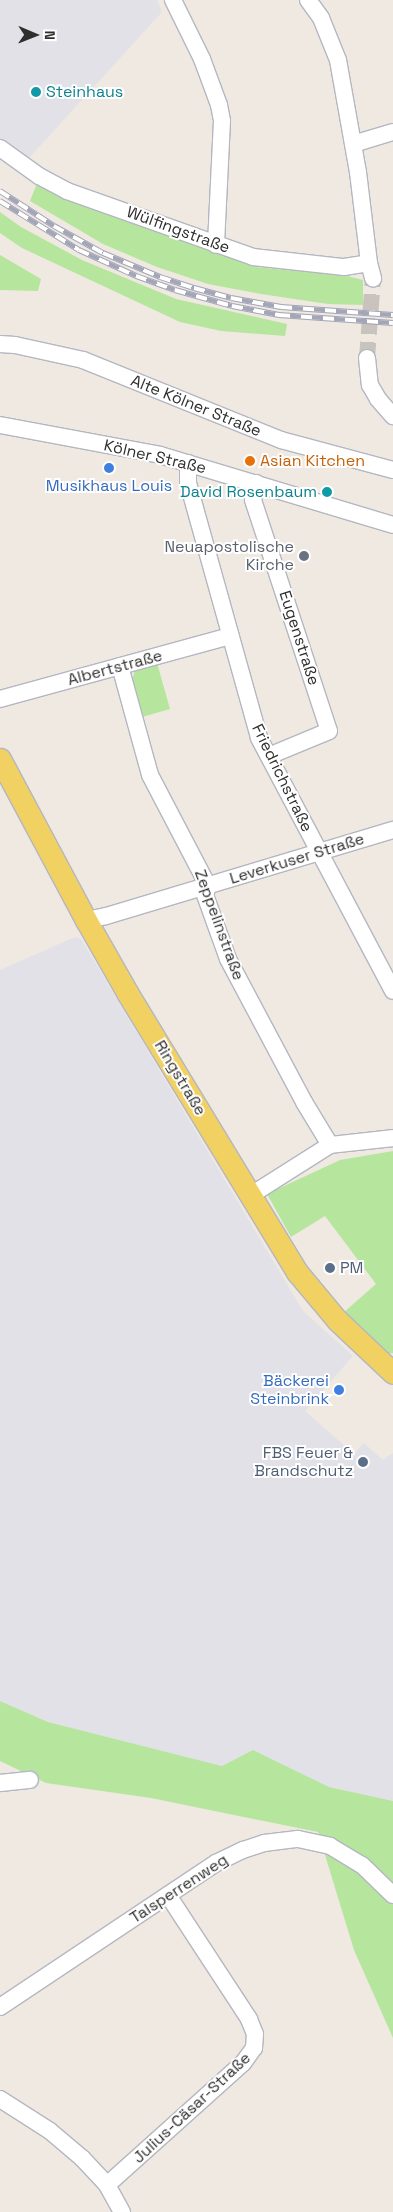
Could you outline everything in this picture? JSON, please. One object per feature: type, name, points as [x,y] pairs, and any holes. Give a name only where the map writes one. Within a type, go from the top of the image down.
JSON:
[{"type":"main road","name":"Ringstraße","points":[[0,759],[86,920],[297,1272],[314,1295],[337,1320],[393,1373]]},
{"type":"street","points":[[174,0],[202,59],[219,105],[222,121],[216,245]]},
{"type":"street","points":[[308,0],[321,18],[335,49],[353,144],[393,132]]},
{"type":"street","name":"Wülfingstraße","points":[[0,148],[39,176],[67,191],[216,245],[253,257],[274,261],[371,270],[353,144]]},
{"type":"street","name":"Alte Kölner Straße","points":[[0,344],[15,345],[82,360],[281,440],[393,470]]},
{"type":"street","points":[[367,358],[370,385],[378,399],[393,416]]},
{"type":"street","name":"Kölner Straße","points":[[0,425],[123,448],[188,463],[393,525]]},
{"type":"street","name":"Friedrichstraße","points":[[188,463],[188,483],[253,719],[269,756],[393,991]]},
{"type":"street","name":"Eugenstraße","points":[[256,483],[253,500],[330,731],[269,756]]},
{"type":"street","name":"Albertstraße","points":[[0,699],[231,636]]},
{"type":"street","name":"Zeppelinstraße","points":[[120,666],[150,776],[208,886],[205,895],[228,959],[304,1102],[330,1145]]},
{"type":"street","name":"Leverkuser Straße","points":[[86,920],[208,886],[393,830]]},
{"type":"street","points":[[251,1195],[330,1145],[393,1138]]},
{"type":"street","points":[[0,1783],[30,1780]]},
{"type":"street","name":"Talsperrenweg","points":[[0,2007],[216,1863],[243,1850],[269,1842],[298,1839],[316,1842],[348,1855],[362,1865],[393,1895]]},
{"type":"street","name":"Julius-Cäsar-Straße","points":[[107,2185],[243,2063],[254,2048],[254,2030],[249,2019],[168,1895]]},
{"type":"street","points":[[0,2099],[56,2137],[82,2158],[107,2185],[122,2212]]},
{"type":"shaded area","points":[[0,0],[157,0],[162,12],[18,170],[0,157]]},
{"type":"shaded area","points":[[75,937],[81,939],[303,1311],[353,1356],[305,1411],[354,1454],[364,1443],[383,1460],[393,1453],[393,1801],[329,1787],[253,1750],[222,1766],[48,1722],[0,1701],[0,970]]},
{"type":"green space","points":[[37,183],[256,267],[347,276],[363,280],[363,305],[328,304],[261,294],[208,284],[157,267],[103,244],[30,201]]},
{"type":"green space","points":[[0,212],[21,227],[82,260],[176,299],[287,324],[285,336],[221,331],[180,322],[22,248],[0,233]]},
{"type":"green space","points":[[0,255],[41,279],[38,291],[0,290]]},
{"type":"green space","points":[[157,663],[170,709],[142,717],[132,681],[135,670]]},
{"type":"green space","points":[[393,1151],[393,1353],[387,1354],[342,1314],[376,1284],[325,1216],[291,1237],[267,1194],[340,1160]]},
{"type":"green space","points":[[0,1701],[48,1722],[222,1766],[253,1750],[329,1787],[393,1801],[393,2038],[354,1950],[318,1832],[151,1798],[46,1783],[0,1761]]},
{"type":"tunnel","points":[[367,358],[373,278]]},
{"type":"railway","points":[[0,191],[54,226],[103,253],[160,277],[194,288],[231,298],[281,307],[393,315]]},
{"type":"railway","points":[[0,201],[79,250],[136,276],[175,290],[232,306],[279,315],[393,323]]},
{"type":"place","name":"Steinhaus","points":[[36,92]]},
{"type":"place","name":"Asian Kitchen","points":[[250,461]]},
{"type":"place","name":"Musikhaus Louis","points":[[109,468]]},
{"type":"place","name":"David Rosenbaum","points":[[327,492]]},
{"type":"place","name":"Neuapostolische Kirche","points":[[304,556]]},
{"type":"place","name":"PM","points":[[330,1268]]},
{"type":"place","name":"Bäckerei Steinbrink","points":[[339,1390]]},
{"type":"place","name":"FBS Feuer & Brandschutz","points":[[363,1462]]}]
